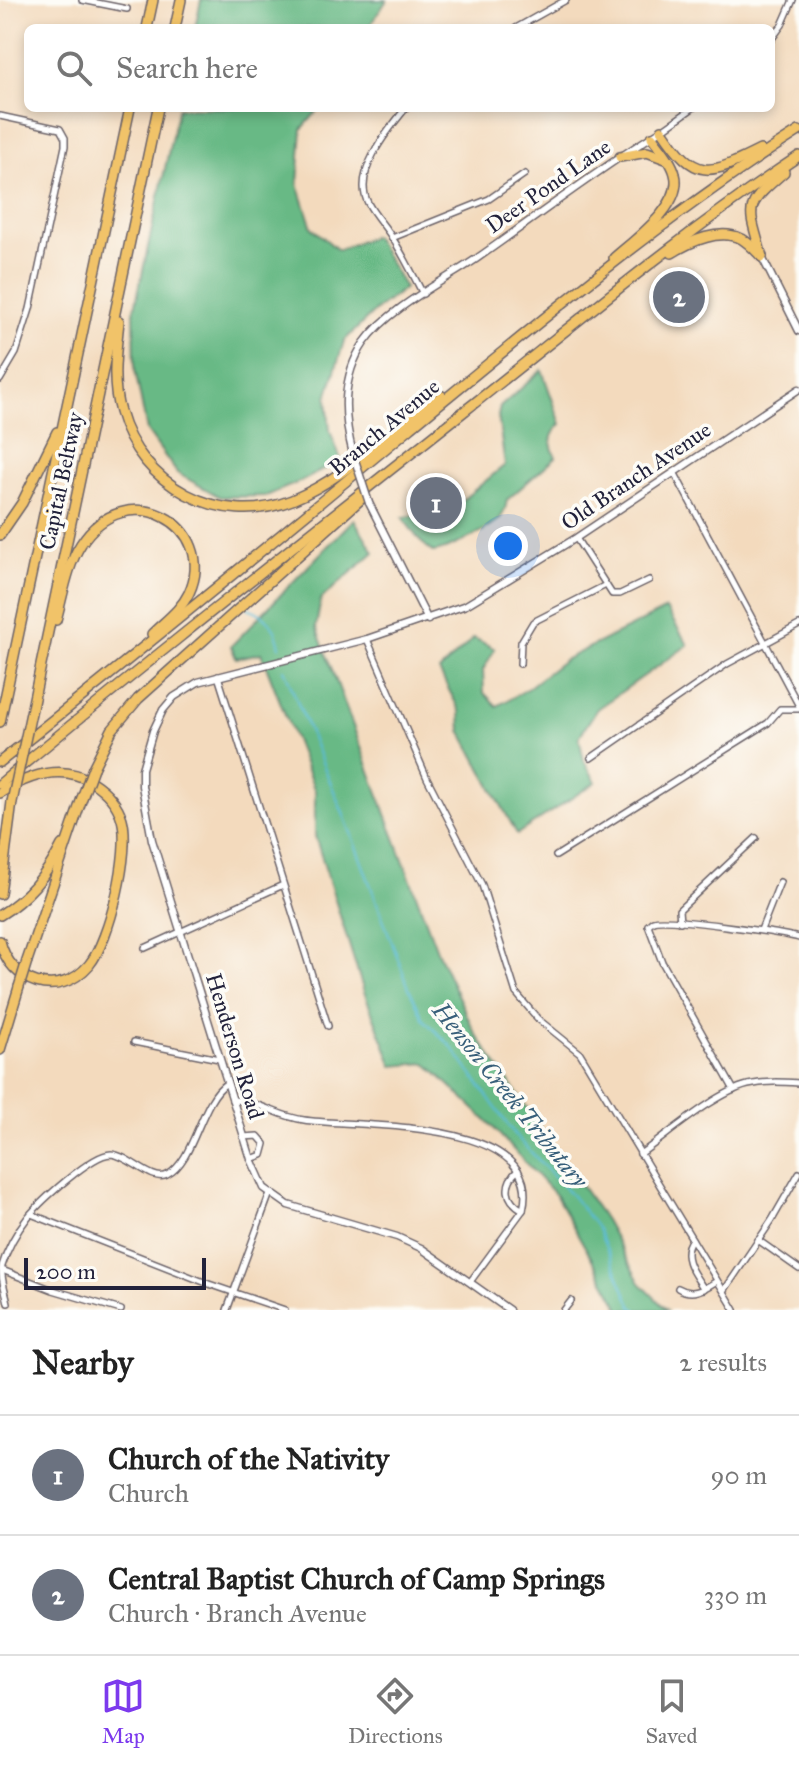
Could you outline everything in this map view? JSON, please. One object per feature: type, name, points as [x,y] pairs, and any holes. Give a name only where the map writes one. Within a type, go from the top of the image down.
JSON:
[{"type":"highway","points":[[148,24],[153,0]]},
{"type":"highway","points":[[176,24],[181,0]]},
{"type":"highway","name":"Capital Beltway","points":[[0,722],[129,112]]},
{"type":"highway","name":"Capital Beltway","points":[[0,861],[157,112]]},
{"type":"highway","points":[[662,130],[688,164],[702,170],[723,167],[799,131]]},
{"type":"highway","name":"Branch Avenue","points":[[0,759],[96,686],[562,304],[724,182],[799,131]]},
{"type":"highway","points":[[562,304],[657,220],[670,202],[675,174],[652,137]]},
{"type":"highway","points":[[620,157],[647,152],[668,161]]},
{"type":"highway","points":[[762,257],[751,223],[752,205],[757,196],[799,158]]},
{"type":"highway","name":"Branch Avenue","points":[[0,784],[718,211],[799,158]]},
{"type":"highway","points":[[615,292],[624,289],[692,241],[714,236],[742,239],[762,257]]},
{"type":"highway","points":[[126,259],[115,364],[116,395],[123,423],[135,448],[162,478],[186,495],[214,505],[231,509],[262,508],[304,494],[340,472],[410,417],[484,367]]},
{"type":"highway","points":[[0,535],[22,503],[63,422]]},
{"type":"highway","points":[[0,1050],[82,798],[112,730],[138,699],[419,447]]},
{"type":"highway","points":[[32,708],[70,572],[81,544],[109,517],[128,510],[148,511],[177,526],[189,543],[194,561],[193,583],[180,608],[96,686]]},
{"type":"highway","points":[[0,776],[90,710]]},
{"type":"highway","points":[[0,793],[42,774],[64,773],[85,777],[111,798],[121,817],[124,839],[120,877],[109,921],[94,958],[77,976],[53,984],[28,979],[11,966],[0,941]]},
{"type":"highway","points":[[0,915],[15,906],[50,868],[82,798]]},
{"type":"highway","points":[[0,894],[12,802]]},
{"type":"street","points":[[82,0],[127,9]]},
{"type":"street","points":[[523,24],[566,0]]},
{"type":"street","points":[[775,35],[793,0]]},
{"type":"street","points":[[403,112],[370,160],[364,186],[367,203],[392,238],[423,294]]},
{"type":"street","name":"Deer Pond Lane","points":[[428,620],[369,503],[353,454],[345,402],[355,359],[375,330],[423,294],[687,112]]},
{"type":"street","points":[[0,116],[60,129],[65,138],[30,309],[16,353],[0,380]]},
{"type":"street","points":[[392,238],[489,199],[525,174]]},
{"type":"street","points":[[762,257],[799,331]]},
{"type":"street","name":"Old Branch Avenue","points":[[218,675],[367,639],[428,620],[476,599],[576,538],[799,389]]},
{"type":"street","points":[[556,856],[768,723],[780,709],[799,708],[674,472]]},
{"type":"street","points":[[576,538],[615,595],[649,580]]},
{"type":"street","points":[[520,664],[521,642],[533,622],[606,585]]},
{"type":"street","points":[[591,758],[696,684],[740,656],[799,625]]},
{"type":"street","points":[[367,639],[427,778],[482,885],[516,993],[538,1019],[580,1053],[735,1310]]},
{"type":"street","points":[[218,675],[328,1026]]},
{"type":"street","name":"Henderson Road","points":[[218,675],[198,682],[174,697],[163,710],[142,769],[142,786],[149,826],[231,1100],[259,1180],[270,1193]]},
{"type":"street","points":[[680,922],[679,910],[756,838]]},
{"type":"street","points":[[761,930],[780,882]]},
{"type":"street","points":[[145,948],[283,885]]},
{"type":"street","points":[[734,1090],[656,950],[648,925],[652,921],[680,922],[761,930],[799,938]]},
{"type":"street","points":[[134,1042],[219,1059]]},
{"type":"street","points":[[8,1303],[1,1269],[15,1237],[31,1214],[92,1162],[105,1155],[120,1156],[156,1176],[167,1175],[178,1164],[216,1093],[227,1083]]},
{"type":"street","points":[[640,1154],[700,1110],[734,1090],[757,1084],[799,1083]]},
{"type":"street","points":[[231,1100],[243,1101],[299,1120],[458,1135],[489,1146],[506,1157],[518,1170],[525,1187],[523,1210],[470,1282]]},
{"type":"street","points":[[243,1137],[258,1136],[265,1144],[262,1155],[251,1159]]},
{"type":"street","points":[[518,1170],[509,1180],[508,1191],[511,1202],[523,1210]]},
{"type":"street","points":[[724,1291],[798,1175]]},
{"type":"street","points":[[227,1310],[270,1193],[288,1205],[311,1214],[397,1237],[421,1248],[509,1310]]},
{"type":"street","points":[[31,1214],[234,1294],[285,1310]]},
{"type":"street","points":[[692,1239],[687,1248],[688,1259],[704,1289]]},
{"type":"street","points":[[758,1240],[799,1269]]},
{"type":"street","points":[[1,1269],[53,1290],[121,1310]]},
{"type":"street","points":[[678,1288],[689,1293],[717,1281]]},
{"type":"street","points":[[564,1310],[571,1301]]},
{"type":"green space","points":[[201,0],[387,0],[371,24],[196,24]]},
{"type":"green space","points":[[177,112],[317,112],[302,129],[298,184],[312,228],[338,250],[374,236],[405,288],[377,309],[344,341],[327,398],[330,431],[341,460],[266,496],[220,497],[177,473],[147,431],[135,370],[134,312]]},
{"type":"green space","points":[[542,370],[561,424],[551,439],[556,457],[507,500],[501,518],[496,522],[465,540],[433,552],[420,541],[403,518],[421,513],[436,517],[455,506],[505,465],[498,416],[500,407]]},
{"type":"green space","points":[[354,519],[374,552],[321,599],[316,627],[438,953],[475,1033],[605,1220],[640,1283],[667,1310],[621,1310],[556,1196],[490,1124],[426,1063],[393,1066],[363,989],[315,836],[315,791],[261,653],[236,658],[231,646]]},
{"type":"green space","points":[[666,609],[688,645],[597,709],[579,737],[584,761],[596,782],[517,834],[461,731],[460,711],[439,671],[474,638],[495,649],[483,670],[484,693],[497,706],[524,691],[564,660]]},
{"type":"waterway","name":"Henson Creek Tributary","points":[[248,608],[270,622],[280,647]]},
{"type":"waterway","name":"Henson Creek Tributary","points":[[284,669],[424,1020],[451,1046],[516,1136],[573,1197],[598,1229],[632,1307],[637,1310]]},
{"type":"place","name":"Central Baptist Church of Camp Springs","points":[[679,297]]},
{"type":"place","name":"Church of the Nativity","points":[[436,503]]}]
